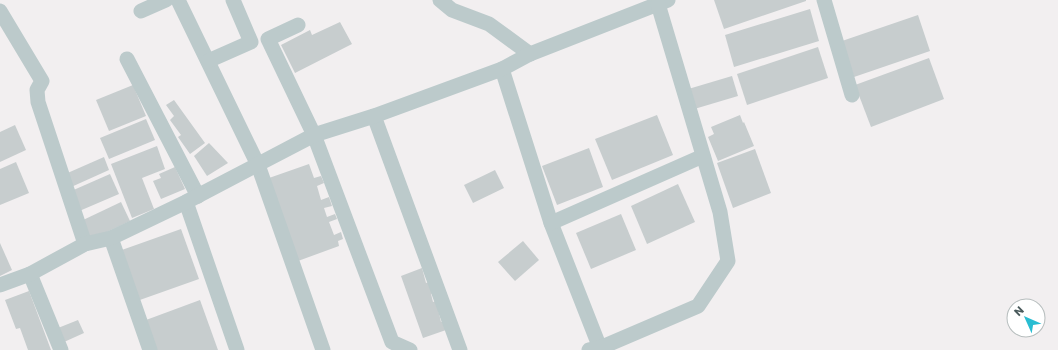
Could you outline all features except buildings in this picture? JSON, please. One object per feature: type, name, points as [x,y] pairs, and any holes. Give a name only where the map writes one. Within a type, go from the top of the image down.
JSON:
[{"type":"street","points":[[178,0],[258,165],[323,350]]},
{"type":"street","points":[[208,61],[251,42],[233,0]]},
{"type":"street","points":[[440,0],[452,10],[489,24],[530,54]]},
{"type":"street","points":[[824,0],[852,95]]},
{"type":"street","points":[[141,11],[160,1]]},
{"type":"street","points":[[0,285],[30,274],[85,244],[111,238],[192,199],[314,135],[374,116],[502,69],[530,54],[663,2],[703,156],[720,212],[728,261],[698,306],[594,349],[551,222],[502,69]]},
{"type":"street","points":[[0,11],[42,81],[37,90],[38,102],[85,244]]},
{"type":"street","points":[[298,25],[268,39],[314,135],[392,342],[410,350]]},
{"type":"street","points":[[127,59],[192,199],[237,350]]},
{"type":"street","points":[[374,116],[460,350]]},
{"type":"street","points":[[551,222],[703,156]]},
{"type":"street","points":[[111,238],[150,350]]},
{"type":"street","points":[[30,274],[61,350]]}]
